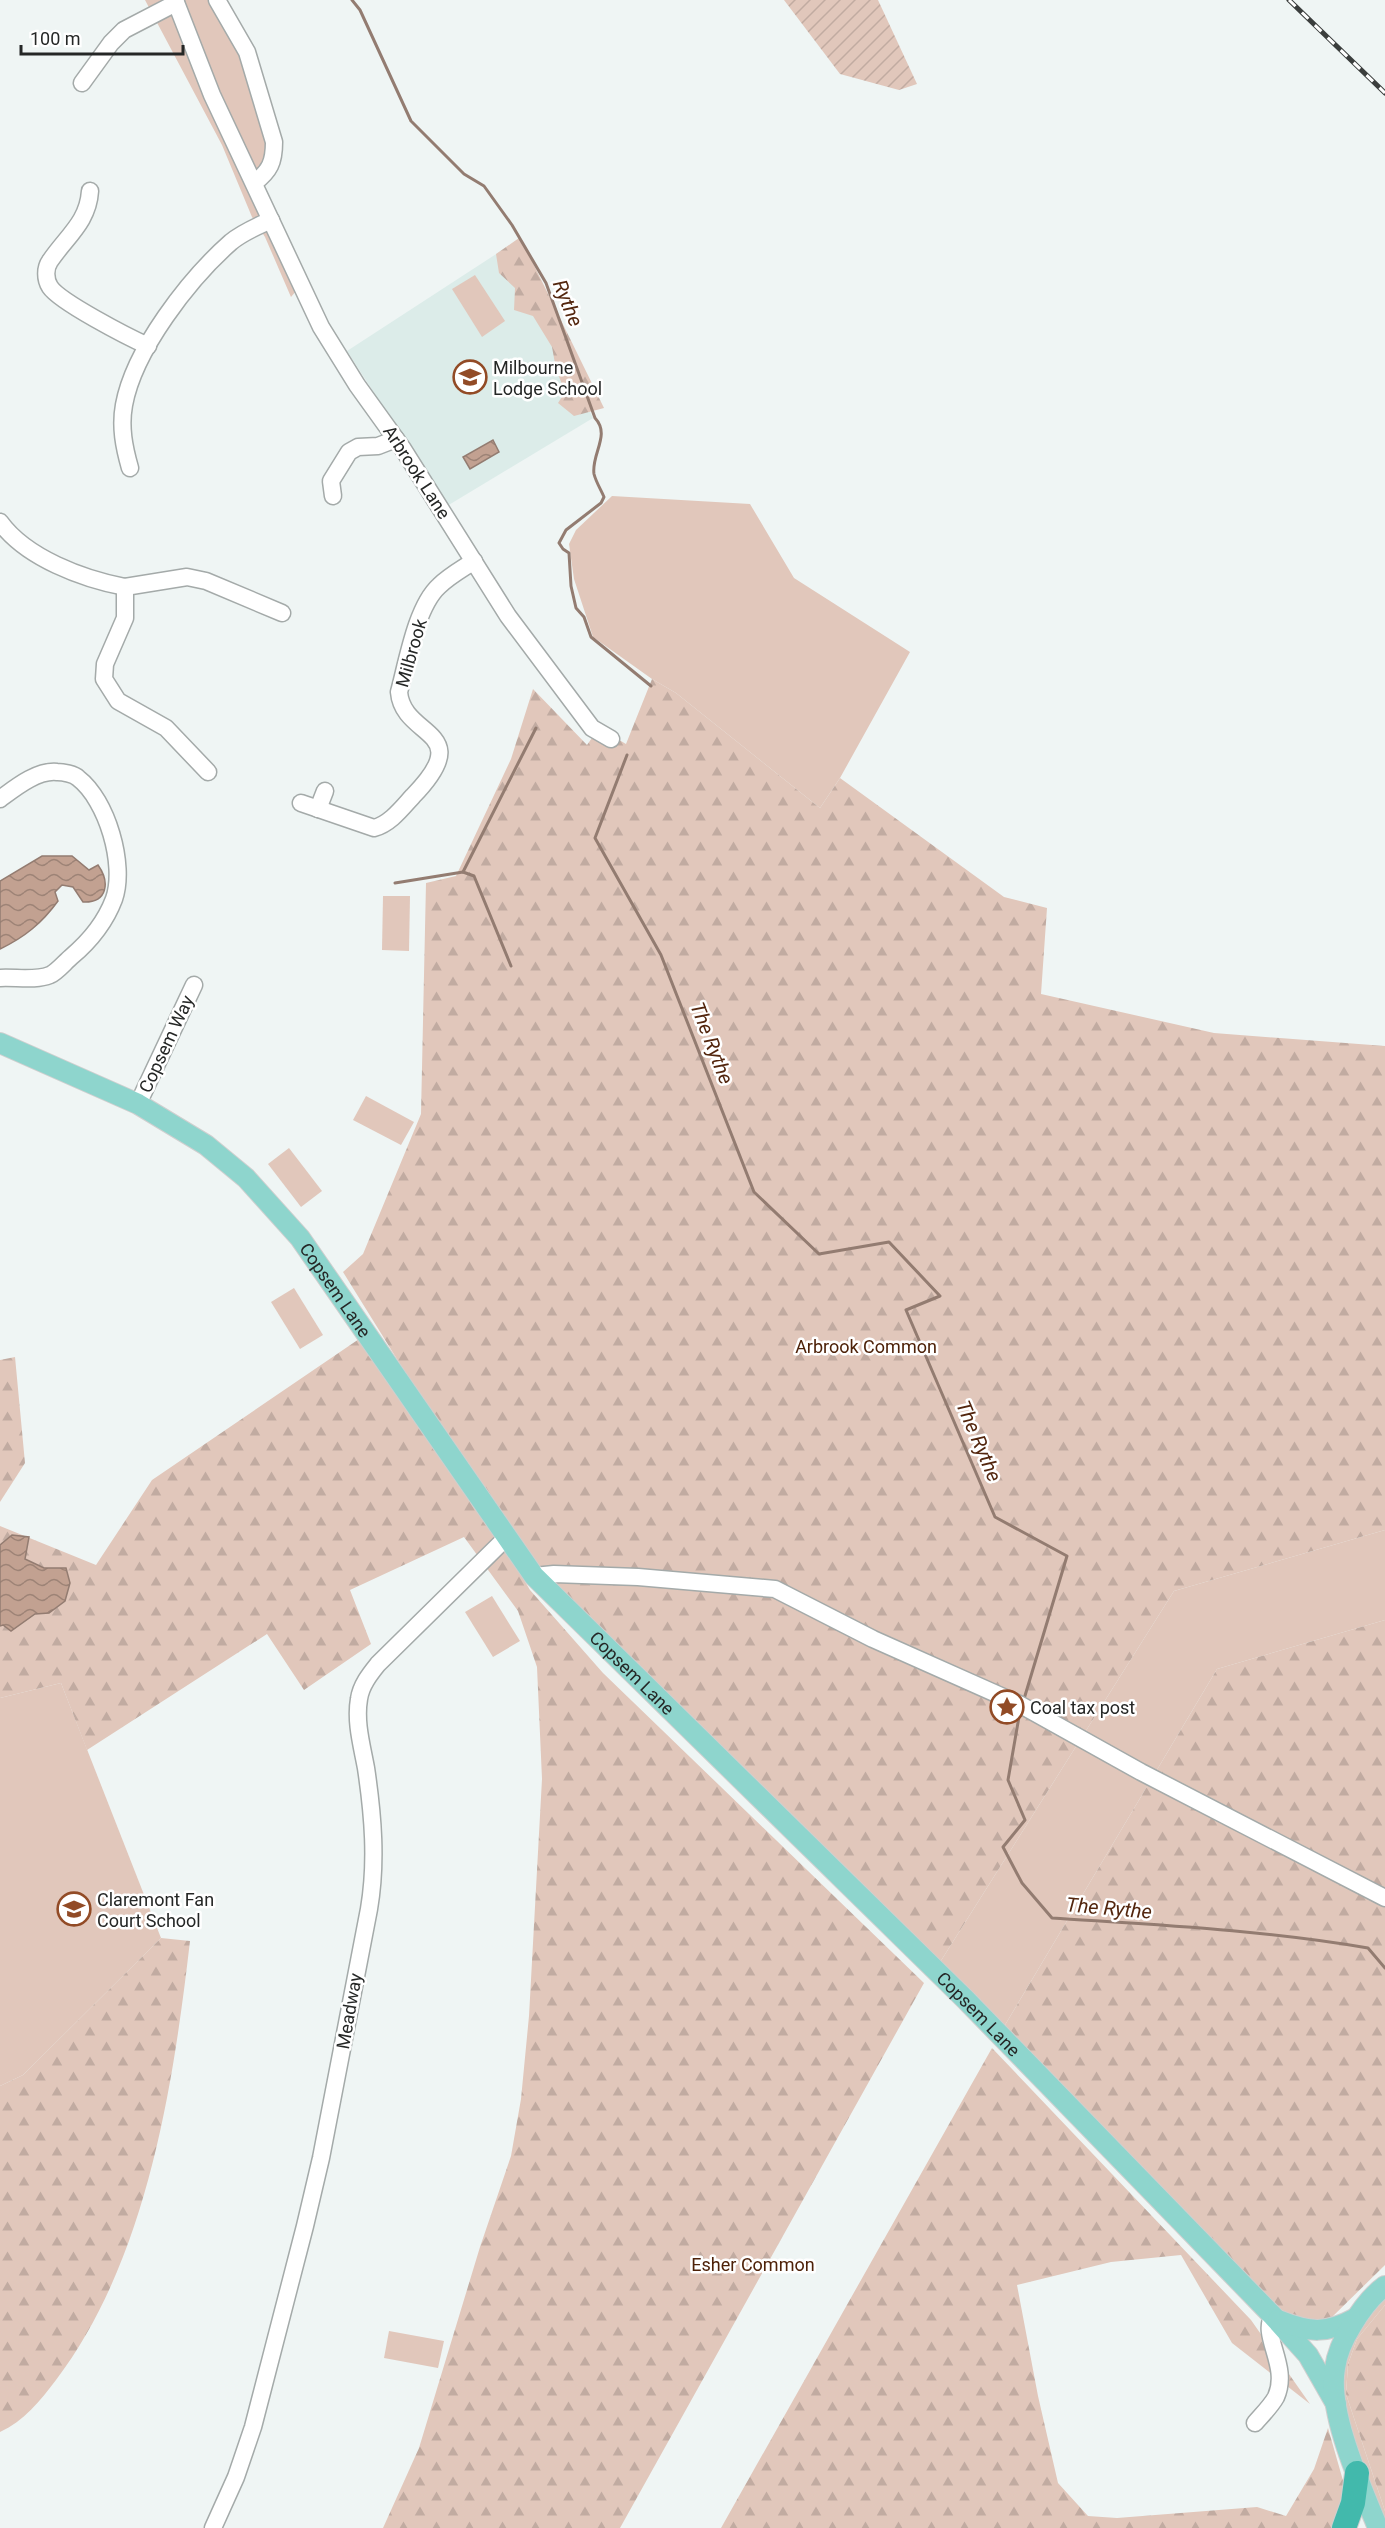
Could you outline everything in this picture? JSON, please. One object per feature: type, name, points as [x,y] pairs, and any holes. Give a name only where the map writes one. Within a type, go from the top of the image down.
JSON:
[{"type":"highway","points":[[1344,2528],[1353,2503],[1357,2473]]},
{"type":"main road","name":"Copsem Lane","points":[[0,1043],[138,1104],[206,1145],[246,1178],[296,1233],[534,1576],[967,2001],[1275,2317],[1281,2328],[1308,2355],[1336,2404]]},
{"type":"main road","points":[[1378,2528],[1341,2425],[1336,2404],[1335,2368],[1346,2336],[1356,2318],[1369,2300],[1385,2286]]},
{"type":"main road","name":"Copsem Lane","points":[[1275,2317],[1300,2329],[1318,2331],[1332,2329],[1356,2318]]},
{"type":"street","points":[[217,0],[247,52],[274,142],[274,156],[270,168],[254,183]]},
{"type":"street","points":[[82,82],[124,30],[176,2]]},
{"type":"street","name":"Arbrook Lane","points":[[176,2],[212,95],[321,327],[357,386],[396,439],[508,615],[592,728],[611,739]]},
{"type":"street","points":[[90,191],[89,207],[49,262],[46,278],[49,286],[67,301],[148,346]]},
{"type":"street","points":[[130,468],[123,447],[124,406],[137,363],[172,308],[206,268],[232,241],[271,220]]},
{"type":"street","points":[[327,487],[349,452],[358,447],[378,446],[396,439]]},
{"type":"street","points":[[0,522],[13,537],[34,553],[99,582],[125,587],[187,577],[206,580],[282,613]]},
{"type":"street","name":"Milbrook","points":[[301,803],[374,828],[381,826],[434,774],[439,755],[435,739],[405,711],[399,701],[399,692],[420,618],[430,595],[438,586],[474,561]]},
{"type":"street","points":[[125,587],[124,618],[105,664],[104,679],[118,701],[166,729],[208,772]]},
{"type":"street","points":[[0,799],[37,776],[55,771],[77,776],[93,793],[106,818],[117,859],[115,897],[102,926],[77,952],[51,974],[27,978],[0,978]]},
{"type":"street","points":[[318,809],[325,791]]},
{"type":"street","name":"Copsem Way","points":[[138,1104],[194,985]]},
{"type":"street","name":"Meadway","points":[[213,2528],[236,2477],[253,2427],[305,2226],[321,2158],[369,1909],[373,1885],[373,1835],[360,1732],[359,1698],[369,1676],[378,1664],[507,1537]]},
{"type":"street","points":[[534,1576],[554,1574],[638,1577],[775,1589],[873,1639],[1023,1707],[1115,1758],[1385,1898]]},
{"type":"street","points":[[1255,2423],[1276,2397],[1281,2371],[1268,2330],[1269,2322],[1275,2317]]},
{"type":"shaded area","name":"Milbourne Lodge School","points":[[510,245],[593,418],[447,506],[347,351]]},
{"type":"green space","points":[[145,0],[209,0],[242,59],[268,143],[269,157],[258,172],[296,291],[291,297],[265,237],[252,217],[222,145]]},
{"type":"green space","points":[[784,0],[878,0],[917,84],[899,90],[840,74]]},
{"type":"green space","points":[[519,238],[604,408],[574,416],[558,403],[565,392],[556,369],[552,347],[533,316],[514,310],[515,288],[499,273],[496,254]]},
{"type":"green space","points":[[475,275],[505,321],[482,337],[452,289]]},
{"type":"green space","points":[[612,496],[750,504],[794,578],[910,652],[840,778],[820,808],[676,693],[652,679],[593,637],[574,579],[569,544],[576,530]]},
{"type":"green space","name":"Arbrook Common","points":[[652,679],[676,693],[820,808],[840,778],[1004,897],[1047,908],[1041,994],[1214,1033],[1385,1046],[1385,1530],[1174,1591],[937,1967],[572,1606],[485,1501],[343,1272],[363,1254],[421,1114],[426,883],[456,876],[511,759],[533,689],[587,745],[599,728],[626,744]]},
{"type":"green space","points":[[383,896],[410,896],[409,951],[382,950]]},
{"type":"green space","points":[[366,1096],[414,1122],[401,1145],[353,1120]]},
{"type":"green space","points":[[289,1148],[322,1191],[301,1207],[268,1164]]},
{"type":"green space","points":[[294,1288],[323,1335],[300,1349],[271,1302]]},
{"type":"green space","name":"Esher Common","points":[[362,1337],[488,1520],[530,1590],[603,1673],[924,1983],[620,2528],[383,2528],[419,2448],[480,2247],[511,2156],[521,2099],[529,2016],[542,1779],[537,1667],[518,1611],[464,1537],[350,1590],[371,1644],[304,1690],[267,1634],[87,1750],[61,1683],[0,1698],[0,1526],[96,1565],[152,1480]]},
{"type":"green space","points":[[15,1357],[25,1463],[0,1502],[0,1360]]},
{"type":"green space","points":[[1385,1530],[1385,1620],[1217,1669],[1002,2030],[937,1967],[1174,1591]]},
{"type":"green space","points":[[492,1596],[520,1641],[493,1657],[465,1612]]},
{"type":"green space","points":[[1385,1620],[1385,2265],[1329,2320],[1288,2320],[1002,2030],[1217,1669]]},
{"type":"green space","name":"Claremont Fan Court School","points":[[61,1683],[161,1938],[23,2075],[0,2086],[0,1698]]},
{"type":"green space","points":[[161,1938],[190,1941],[175,2054],[164,2112],[151,2170],[134,2227],[113,2281],[87,2333],[38,2403],[17,2422],[0,2432],[0,2086],[23,2075]]},
{"type":"green space","points":[[992,2048],[1251,2320],[1310,2404],[1232,2343],[1181,2255],[1111,2262],[1017,2285],[1038,2396],[1058,2483],[1088,2516],[1117,2518],[1257,2507],[1286,2516],[1314,2469],[1328,2428],[1346,2491],[1331,2528],[721,2528]]},
{"type":"green space","points":[[1385,2297],[1385,2305],[1357,2339],[1348,2364],[1346,2394],[1385,2511],[1385,2518],[1378,2512],[1348,2420],[1340,2369],[1361,2323]]},
{"type":"green space","points":[[1385,2305],[1385,2511],[1346,2394],[1348,2364],[1357,2339]]},
{"type":"green space","points":[[389,2331],[444,2341],[438,2368],[384,2358]]},
{"type":"water","points":[[493,440],[499,452],[470,469],[463,457]]},
{"type":"water","points":[[42,856],[72,856],[89,870],[98,865],[105,884],[102,895],[98,899],[83,902],[73,887],[62,885],[55,892],[58,901],[46,916],[17,940],[0,949],[0,881]]},
{"type":"water","points":[[12,1535],[29,1537],[25,1559],[44,1568],[66,1568],[70,1583],[65,1601],[49,1613],[35,1614],[11,1631],[3,1625],[0,1626],[0,1545]]},
{"type":"waterway","name":"Rythe","points":[[352,0],[360,10],[411,121],[464,174],[484,186],[512,225],[546,283],[601,431],[594,474],[604,497],[601,503],[566,530],[559,543],[569,553],[571,586],[576,608],[584,617],[591,637],[651,686]]},
{"type":"waterway","points":[[463,872],[536,728]]},
{"type":"waterway","name":"The Rythe","points":[[627,755],[595,838],[661,955],[754,1192],[819,1254],[889,1242],[940,1296],[906,1310],[995,1517],[1067,1556],[1024,1699]]},
{"type":"waterway","points":[[395,883],[463,872],[474,876],[511,966]]},
{"type":"waterway","name":"The Rythe","points":[[1020,1711],[1008,1780],[1025,1820],[1003,1847],[1022,1883],[1052,1918],[1210,1929],[1329,1942],[1368,1948],[1385,1968]]},
{"type":"railway","points":[[1289,0],[1385,93]]},
{"type":"place","name":"Milbourne Lodge School","points":[[470,377]]},
{"type":"place","name":"Coal tax post","points":[[1007,1707]]},
{"type":"place","name":"Claremont Fan Court School","points":[[74,1909]]}]
